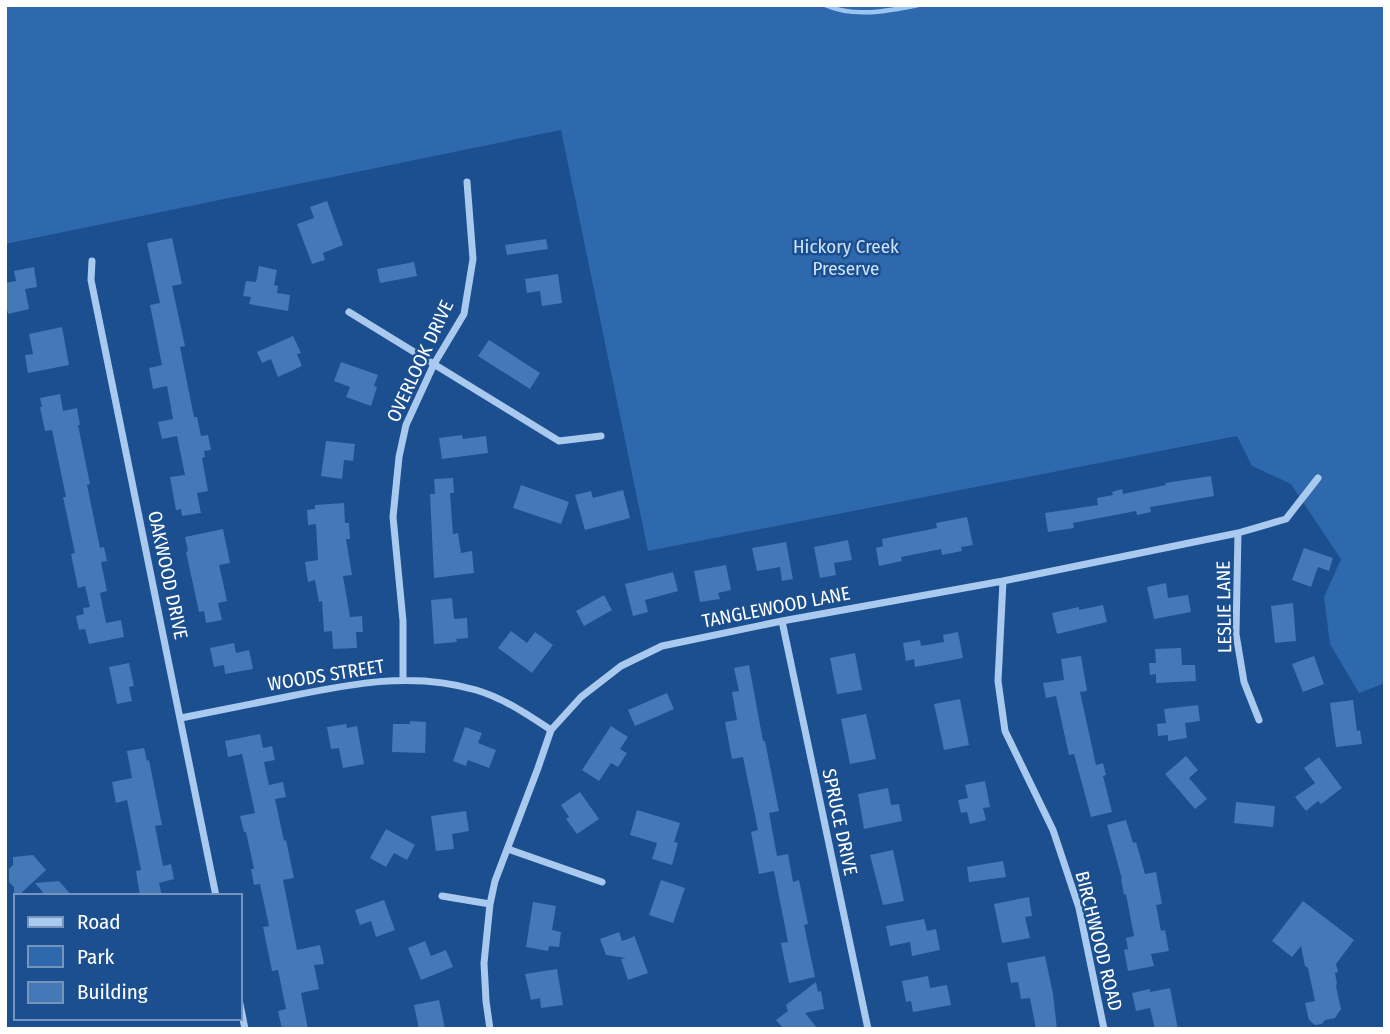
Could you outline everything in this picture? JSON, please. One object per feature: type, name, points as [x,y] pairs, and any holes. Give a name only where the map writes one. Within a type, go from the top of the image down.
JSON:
[{"type":"street","name":"OVERLOOK DRIVE","points":[[403,679],[403,621],[393,517],[399,457],[406,425],[434,365],[464,314],[473,258],[467,182]]},
{"type":"street","name":"OAKWOOD DRIVE","points":[[92,261],[91,280],[216,894]]},
{"type":"street","points":[[349,312],[559,441],[601,436]]},
{"type":"street","name":"TANGLEWOOD LANE","points":[[490,1029],[484,963],[495,881],[551,730],[580,697],[621,666],[662,646],[1238,533],[1286,519],[1318,478]]},
{"type":"street","name":"LESLIE LANE","points":[[1238,533],[1236,634],[1244,682],[1259,720]]},
{"type":"street","name":"BIRCHWOOD ROAD","points":[[1003,581],[998,681],[1005,730],[1053,830],[1079,908],[1104,1029]]},
{"type":"street","name":"SPRUCE DRIVE","points":[[782,621],[868,1029]]},
{"type":"street","name":"WOODS STREET","points":[[181,718],[349,684],[403,679],[476,690],[517,708],[551,730]]},
{"type":"street","points":[[508,849],[602,882]]},
{"type":"street","points":[[442,896],[490,904]]},
{"type":"green space","name":"Hickory Creek Preserve","points":[[5,5],[1385,5],[1385,683],[1359,693],[1330,644],[1324,597],[1341,559],[1291,484],[1252,466],[1237,436],[648,551],[561,130],[5,244]]},
{"type":"building","points":[[327,201],[343,245],[323,253],[325,260],[312,264],[297,224],[314,218],[310,207]]},
{"type":"building","points":[[172,238],[182,284],[172,286],[185,346],[180,347],[194,417],[197,417],[201,436],[208,435],[211,450],[204,451],[205,457],[202,458],[208,491],[197,493],[201,513],[182,516],[181,509],[176,510],[170,477],[185,475],[177,436],[162,439],[158,422],[173,419],[167,386],[153,389],[149,368],[162,365],[150,305],[160,303],[147,243]]},
{"type":"building","points":[[546,239],[548,249],[507,255],[505,245]]},
{"type":"building","points":[[414,262],[417,276],[380,283],[377,269]]},
{"type":"building","points":[[259,266],[277,270],[274,285],[278,286],[277,293],[290,295],[288,311],[249,304],[251,297],[243,296],[246,281],[256,282]]},
{"type":"building","points":[[34,267],[37,287],[25,289],[29,309],[8,314],[5,283],[16,281],[14,271]]},
{"type":"building","points":[[558,274],[562,303],[542,306],[540,291],[527,293],[525,279]]},
{"type":"building","points":[[62,327],[69,365],[28,373],[25,355],[33,354],[29,334]]},
{"type":"building","points":[[293,336],[301,353],[297,354],[302,366],[278,377],[271,359],[262,363],[257,352]]},
{"type":"building","points":[[489,340],[540,373],[530,389],[478,356]]},
{"type":"building","points":[[341,362],[378,375],[371,406],[346,397],[350,387],[334,381]]},
{"type":"building","points":[[60,394],[63,411],[77,408],[90,484],[87,485],[100,548],[104,547],[107,561],[101,562],[107,591],[100,593],[106,623],[121,620],[124,637],[89,644],[85,629],[79,630],[76,616],[84,614],[83,608],[90,607],[85,586],[78,588],[71,554],[75,553],[63,497],[66,497],[52,430],[45,431],[40,407],[40,398]]},
{"type":"building","points":[[462,435],[463,439],[486,436],[488,453],[442,459],[439,438]]},
{"type":"building","points":[[326,441],[355,444],[353,461],[344,460],[342,479],[321,476]]},
{"type":"building","points":[[1211,476],[1214,496],[1150,507],[1151,512],[1137,515],[1136,511],[1073,523],[1074,528],[1048,532],[1045,513],[1098,505],[1097,498],[1113,495],[1112,492],[1122,489],[1123,494],[1166,485],[1165,483]]},
{"type":"building","points":[[453,478],[454,493],[450,493],[453,534],[458,533],[461,553],[472,551],[474,573],[434,578],[430,494],[435,494],[434,479]]},
{"type":"building","points":[[521,485],[569,502],[561,524],[513,508]]},
{"type":"building","points":[[623,490],[630,518],[585,530],[575,495],[591,491],[593,498]]},
{"type":"building","points":[[344,503],[345,523],[349,523],[350,539],[346,539],[352,575],[343,576],[350,617],[362,616],[363,632],[356,632],[357,648],[333,649],[332,631],[324,632],[322,601],[319,602],[315,580],[308,582],[305,562],[318,560],[316,524],[308,525],[307,510],[315,509],[315,505]]},
{"type":"building","points":[[967,517],[973,545],[961,547],[962,551],[942,555],[941,549],[901,557],[902,561],[879,566],[876,548],[883,546],[882,539],[937,528],[936,523]]},
{"type":"building","points":[[223,529],[230,563],[219,565],[227,601],[218,603],[222,620],[206,623],[204,611],[199,612],[185,537]]},
{"type":"building","points":[[848,540],[852,560],[834,563],[836,575],[820,578],[814,547]]},
{"type":"building","points":[[786,542],[793,579],[782,581],[780,567],[757,571],[752,548]]},
{"type":"building","points":[[1304,548],[1333,558],[1329,571],[1318,567],[1311,587],[1292,580]]},
{"type":"building","points":[[726,565],[731,590],[718,593],[720,599],[700,602],[694,571]]},
{"type":"building","points":[[673,572],[678,591],[645,600],[648,612],[633,616],[625,584]]},
{"type":"building","points":[[1166,583],[1168,598],[1188,595],[1191,612],[1154,619],[1147,587]]},
{"type":"building","points":[[604,595],[612,610],[584,626],[576,611]]},
{"type":"building","points":[[452,598],[454,619],[467,618],[468,638],[434,644],[431,600]]},
{"type":"building","points":[[1293,603],[1296,641],[1275,643],[1271,606]]},
{"type":"building","points":[[1103,605],[1107,622],[1057,634],[1052,613]]},
{"type":"building","points":[[511,631],[527,643],[535,632],[553,645],[532,673],[498,648]]},
{"type":"building","points":[[958,632],[963,658],[915,667],[914,659],[906,661],[903,643],[920,640],[921,646],[944,642],[943,635]]},
{"type":"building","points":[[234,643],[236,653],[249,650],[253,669],[225,674],[224,665],[214,667],[210,648]]},
{"type":"building","points":[[1181,648],[1182,665],[1195,665],[1196,681],[1156,683],[1156,674],[1150,675],[1149,663],[1156,663],[1155,649]]},
{"type":"building","points":[[855,653],[862,690],[837,694],[830,658]]},
{"type":"building","points":[[1081,656],[1087,691],[1080,692],[1096,765],[1103,763],[1106,775],[1103,776],[1112,812],[1091,817],[1074,754],[1069,755],[1056,696],[1046,698],[1043,683],[1064,680],[1061,659]]},
{"type":"building","points":[[1314,656],[1324,684],[1303,692],[1292,664]]},
{"type":"building","points":[[129,663],[134,686],[129,687],[132,701],[117,704],[109,667]]},
{"type":"building","points":[[749,665],[779,811],[769,813],[777,856],[788,854],[793,882],[799,880],[808,924],[804,925],[815,977],[789,983],[781,943],[788,942],[774,871],[759,874],[751,832],[758,830],[743,757],[732,759],[725,722],[737,720],[732,692],[739,691],[734,668]]},
{"type":"building","points":[[667,693],[674,709],[635,726],[628,710]]},
{"type":"building","points":[[960,699],[969,745],[944,750],[934,704]]},
{"type":"building","points":[[1353,700],[1357,731],[1360,730],[1362,744],[1336,747],[1330,703]]},
{"type":"building","points":[[1198,705],[1200,721],[1185,723],[1187,738],[1168,741],[1168,735],[1158,736],[1157,724],[1166,723],[1164,709]]},
{"type":"building","points":[[866,714],[876,759],[850,764],[841,719]]},
{"type":"building","points":[[410,721],[426,722],[425,753],[392,752],[393,724],[410,724]]},
{"type":"building","points":[[346,724],[347,728],[357,726],[364,764],[343,768],[339,748],[331,749],[327,727]]},
{"type":"building","points":[[611,726],[628,737],[620,749],[627,753],[618,767],[611,763],[599,781],[582,770]]},
{"type":"building","points":[[465,727],[482,733],[478,743],[496,750],[489,768],[468,760],[466,766],[453,761]]},
{"type":"building","points":[[260,734],[263,748],[272,746],[275,760],[264,762],[269,785],[283,782],[286,797],[275,799],[294,878],[283,880],[297,950],[320,945],[324,964],[314,965],[319,989],[301,993],[308,1029],[282,1029],[278,1011],[286,1009],[278,970],[272,971],[263,927],[269,926],[260,884],[254,885],[251,869],[254,869],[240,816],[255,813],[242,754],[228,757],[225,741]]},
{"type":"building","points":[[144,748],[147,761],[149,760],[162,825],[155,826],[163,866],[171,864],[174,879],[159,883],[162,894],[140,894],[136,871],[141,870],[127,800],[116,803],[112,782],[132,778],[127,751]]},
{"type":"building","points":[[1186,756],[1198,770],[1189,778],[1207,799],[1195,809],[1165,774]]},
{"type":"building","points":[[1319,757],[1342,788],[1321,804],[1318,801],[1306,811],[1295,797],[1315,783],[1304,768]]},
{"type":"building","points":[[985,781],[990,807],[983,808],[986,820],[970,824],[967,812],[961,813],[958,800],[968,798],[965,785]]},
{"type":"building","points":[[888,788],[891,805],[899,804],[902,821],[864,829],[858,794]]},
{"type":"building","points":[[580,792],[599,819],[577,834],[566,819],[569,817],[561,805]]},
{"type":"building","points":[[1236,802],[1275,806],[1273,827],[1234,823]]},
{"type":"building","points":[[637,810],[680,823],[674,842],[678,843],[672,865],[652,859],[657,843],[630,835]]},
{"type":"building","points":[[466,811],[469,831],[452,834],[454,849],[436,851],[431,816]]},
{"type":"building","points":[[1126,820],[1133,843],[1136,842],[1145,874],[1156,872],[1162,904],[1156,905],[1161,931],[1165,930],[1169,951],[1151,954],[1154,966],[1128,971],[1124,950],[1128,949],[1126,938],[1134,936],[1126,894],[1124,895],[1107,825]]},
{"type":"building","points":[[386,829],[415,845],[407,860],[394,853],[386,867],[370,858]]},
{"type":"building","points":[[893,850],[904,901],[883,905],[870,855]]},
{"type":"building","points":[[33,855],[46,870],[20,894],[14,894],[14,887],[9,882],[13,857]]},
{"type":"building","points":[[1003,861],[1006,877],[969,882],[967,867]]},
{"type":"building","points":[[661,880],[685,888],[673,923],[649,915]]},
{"type":"building","points":[[59,881],[70,894],[44,894],[35,883]]},
{"type":"building","points":[[1029,897],[1032,916],[1025,917],[1030,938],[1002,943],[994,904]]},
{"type":"building","points":[[384,900],[395,930],[376,937],[371,921],[360,925],[355,910]]},
{"type":"building","points":[[1303,901],[1354,940],[1336,964],[1336,986],[1341,1009],[1335,1018],[1315,1025],[1309,1020],[1305,1003],[1315,1001],[1301,946],[1292,957],[1272,941]]},
{"type":"building","points":[[533,902],[556,906],[552,930],[561,932],[559,947],[549,946],[548,951],[526,947]]},
{"type":"building","points":[[924,919],[927,931],[936,929],[940,950],[912,956],[910,942],[890,946],[886,926]]},
{"type":"building","points":[[619,932],[622,941],[634,935],[648,973],[628,980],[621,959],[626,958],[606,955],[600,939]]},
{"type":"building","points":[[425,941],[431,956],[446,950],[453,967],[421,980],[408,948]]},
{"type":"building","points":[[1045,956],[1057,1029],[1036,1029],[1030,998],[1021,999],[1018,982],[1011,983],[1007,963]]},
{"type":"building","points":[[557,969],[563,1005],[541,1008],[540,998],[531,1000],[525,974]]},
{"type":"building","points":[[928,976],[930,988],[947,985],[951,1005],[913,1012],[911,1001],[906,1002],[902,981]]},
{"type":"building","points":[[816,982],[818,992],[821,991],[824,1009],[805,1013],[818,1029],[784,1029],[776,1020],[788,1011],[786,1005]]},
{"type":"building","points":[[1170,988],[1178,1029],[1155,1029],[1150,1008],[1136,1011],[1132,993]]},
{"type":"building","points":[[439,1000],[445,1029],[419,1029],[414,1005]]},
{"type":"waterway","points":[[825,5],[859,12],[918,5]]}]
